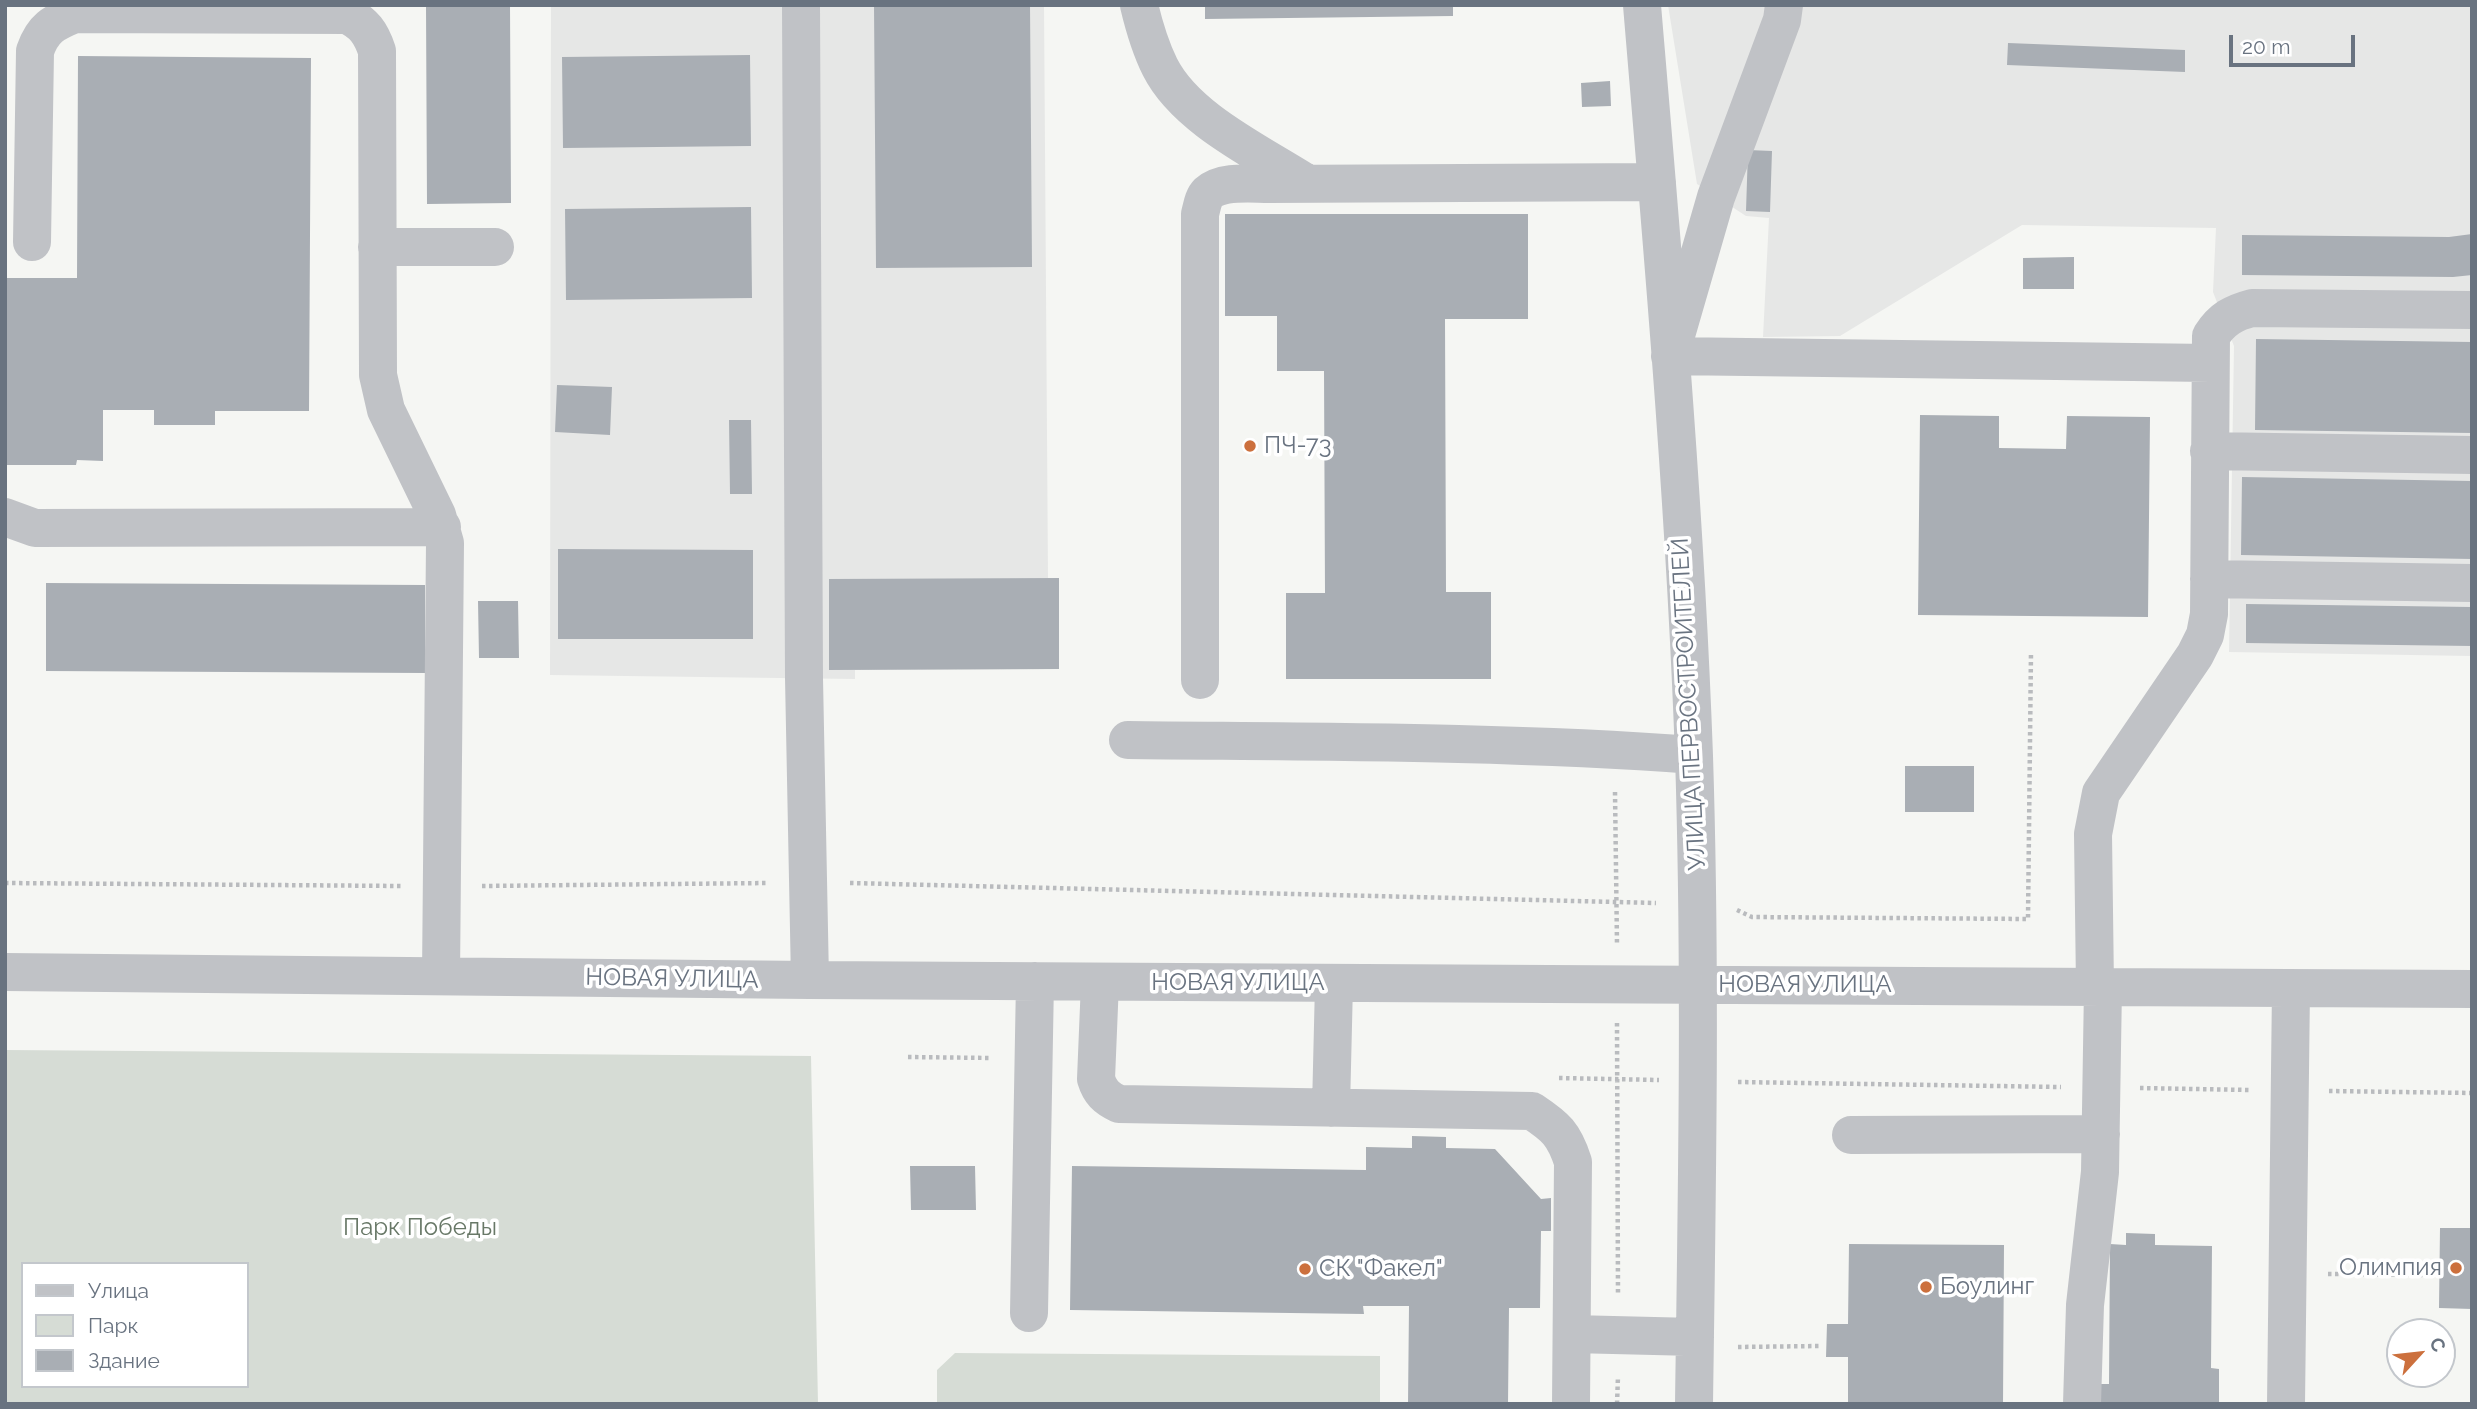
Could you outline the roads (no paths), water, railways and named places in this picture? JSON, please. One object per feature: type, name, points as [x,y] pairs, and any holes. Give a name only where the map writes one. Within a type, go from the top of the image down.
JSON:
[{"type":"street","points":[[801,5],[804,678],[810,980]]},
{"type":"street","points":[[1139,5],[1145,30],[1161,69],[1187,103],[1201,117],[1308,184]]},
{"type":"street","name":"УЛИЦА ПЕРВОСТРОИТЕЛЕЙ","points":[[1642,5],[1670,356],[1694,755],[1699,984],[1694,1404]]},
{"type":"street","points":[[1784,5],[1782,20],[1716,197],[1670,356],[2210,363]]},
{"type":"street","points":[[32,242],[35,51],[40,36],[53,23],[75,13],[347,15],[361,22],[372,36],[377,51],[378,375],[386,410],[442,527],[445,543],[441,976]]},
{"type":"street","points":[[1200,680],[1200,214],[1203,200],[1208,193],[1219,187],[1308,184],[1657,182]]},
{"type":"street","points":[[377,247],[495,247]]},
{"type":"street","points":[[2082,1404],[2085,1305],[2100,1172],[2101,1134],[2094,834],[2096,811],[2101,793],[2195,655],[2205,635],[2209,614],[2211,336],[2219,323],[2233,313],[2252,308],[2472,310]]},
{"type":"street","points":[[2209,451],[2472,455]]},
{"type":"street","points":[[5,517],[35,528],[442,527]]},
{"type":"street","points":[[2209,579],[2472,583]]},
{"type":"street","points":[[1128,740],[1358,742],[1614,749],[1694,755]]},
{"type":"street","name":"НОВАЯ УЛИЦА","points":[[5,972],[1334,984],[2472,989]]},
{"type":"street","points":[[1029,1313],[1035,981]]},
{"type":"street","points":[[1100,982],[1096,1079],[1099,1089],[1107,1098],[1119,1104],[1532,1111],[1553,1125],[1566,1140],[1573,1161],[1571,1404]]},
{"type":"street","points":[[1331,1108],[1334,984]]},
{"type":"street","points":[[2287,1404],[2291,988]]},
{"type":"street","points":[[1851,1135],[2101,1134]]},
{"type":"street","points":[[1572,1334],[1695,1337]]},
{"type":"place","name":"ПЧ-73","points":[[1250,446]]},
{"type":"place","name":"Олимпия","points":[[2456,1268]]},
{"type":"place","name":"СК \"Факел\"","points":[[1305,1269]]},
{"type":"place","name":"Боулинг","points":[[1926,1287]]},
{"type":"park label","name":"Парк Победы","points":[[420,1228]]}]
